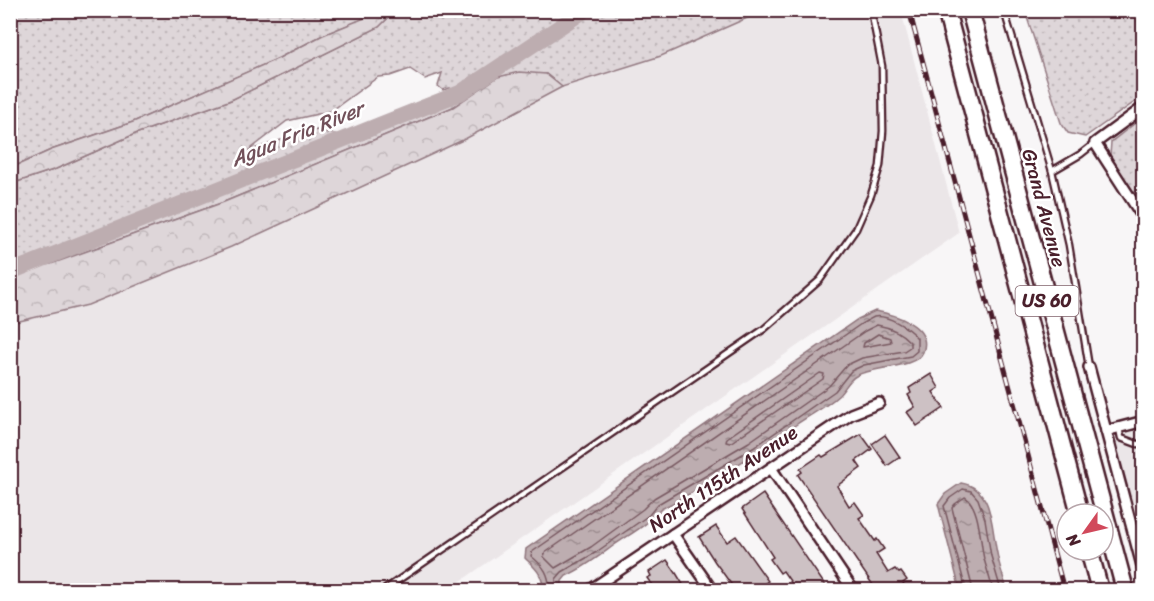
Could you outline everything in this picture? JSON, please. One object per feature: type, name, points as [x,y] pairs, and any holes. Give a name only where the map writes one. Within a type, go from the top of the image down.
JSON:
[{"type":"highway","name":"US 60","points":[[946,10],[1077,502]]},
{"type":"highway","name":"Grand Avenue","points":[[970,10],[1125,591]]},
{"type":"highway","points":[[1092,562],[1100,591]]},
{"type":"street","points":[[1143,107],[1095,143],[1143,219]]},
{"type":"street","points":[[1089,367],[1143,573]]},
{"type":"street","name":"North 115th Avenue","points":[[590,591],[851,414],[879,403]]},
{"type":"street","points":[[1106,431],[1143,421]]},
{"type":"street","points":[[771,468],[853,591]]},
{"type":"street","points":[[673,534],[712,591]]},
{"type":"lane","points":[[384,591],[764,329],[820,280],[856,229],[871,195],[880,166],[883,131],[882,66],[871,10]]},
{"type":"lane","points":[[1004,10],[1052,171],[1069,245],[1089,367]]},
{"type":"lane","points":[[1052,171],[1095,143]]},
{"type":"lane","points":[[1119,428],[1121,438],[1143,444]]},
{"type":"shaded area","points":[[763,11],[901,11],[959,233],[448,590],[11,590],[10,323],[88,305],[465,139],[562,87],[661,56]]},
{"type":"shaded area","points":[[1143,425],[1143,500],[1128,504],[1111,433]]},
{"type":"green space","points":[[384,10],[390,11],[391,15],[379,27],[231,100],[135,134],[56,169],[11,184],[11,168],[51,150],[133,122],[279,58],[323,35]]},
{"type":"green space","points":[[11,11],[384,11],[323,35],[279,58],[133,122],[51,150],[11,168]]},
{"type":"green space","points":[[390,11],[763,11],[661,56],[562,87],[546,74],[498,77],[453,107],[224,202],[51,264],[11,267],[11,184],[56,169],[135,134],[231,100],[379,27],[391,15]],"holes":[[[410,69],[425,79],[442,73],[438,86],[443,90],[450,88],[455,100],[361,140],[317,130],[248,151],[287,121],[331,111],[378,77],[390,76]]]},
{"type":"green space","points":[[1025,11],[1143,11],[1143,96],[1085,137],[1068,133],[1061,123]]},
{"type":"green space","points":[[519,72],[546,74],[562,87],[465,139],[231,247],[88,305],[11,323],[11,267],[51,264],[224,202],[453,107],[498,77]]},
{"type":"green space","points":[[1143,117],[1143,207],[1110,156],[1111,142]]},
{"type":"water","points":[[875,311],[901,318],[917,328],[925,343],[919,358],[912,362],[872,370],[856,376],[828,404],[730,469],[661,509],[638,529],[585,566],[566,576],[562,581],[562,590],[543,590],[540,576],[525,558],[526,549],[858,319]]},
{"type":"water","points":[[961,483],[972,486],[985,500],[992,521],[998,558],[1007,590],[960,590],[938,504],[945,494]]},
{"type":"building","points":[[931,374],[939,388],[933,392],[944,408],[917,426],[907,412],[915,407],[908,395],[911,393],[909,388]]},
{"type":"building","points":[[861,434],[872,449],[856,461],[861,468],[837,486],[849,506],[855,502],[864,515],[859,518],[875,541],[877,539],[884,549],[876,554],[888,573],[895,569],[901,572],[907,580],[903,583],[908,591],[877,591],[798,475],[802,472],[800,469],[821,455],[823,457]]},
{"type":"building","points":[[885,435],[900,457],[887,466],[872,444]]},
{"type":"building","points":[[763,494],[827,588],[823,591],[797,591],[783,571],[780,573],[770,559],[773,557],[742,509]]},
{"type":"building","points":[[716,526],[727,542],[736,536],[768,581],[758,588],[760,591],[736,591],[715,562],[699,537]]},
{"type":"building","points":[[667,560],[687,591],[656,591],[647,578],[651,576],[649,572]]},
{"type":"waterway","name":"Agua Fria River","points":[[10,272],[460,93],[585,10]]},
{"type":"railway","points":[[909,10],[1064,590]]}]
